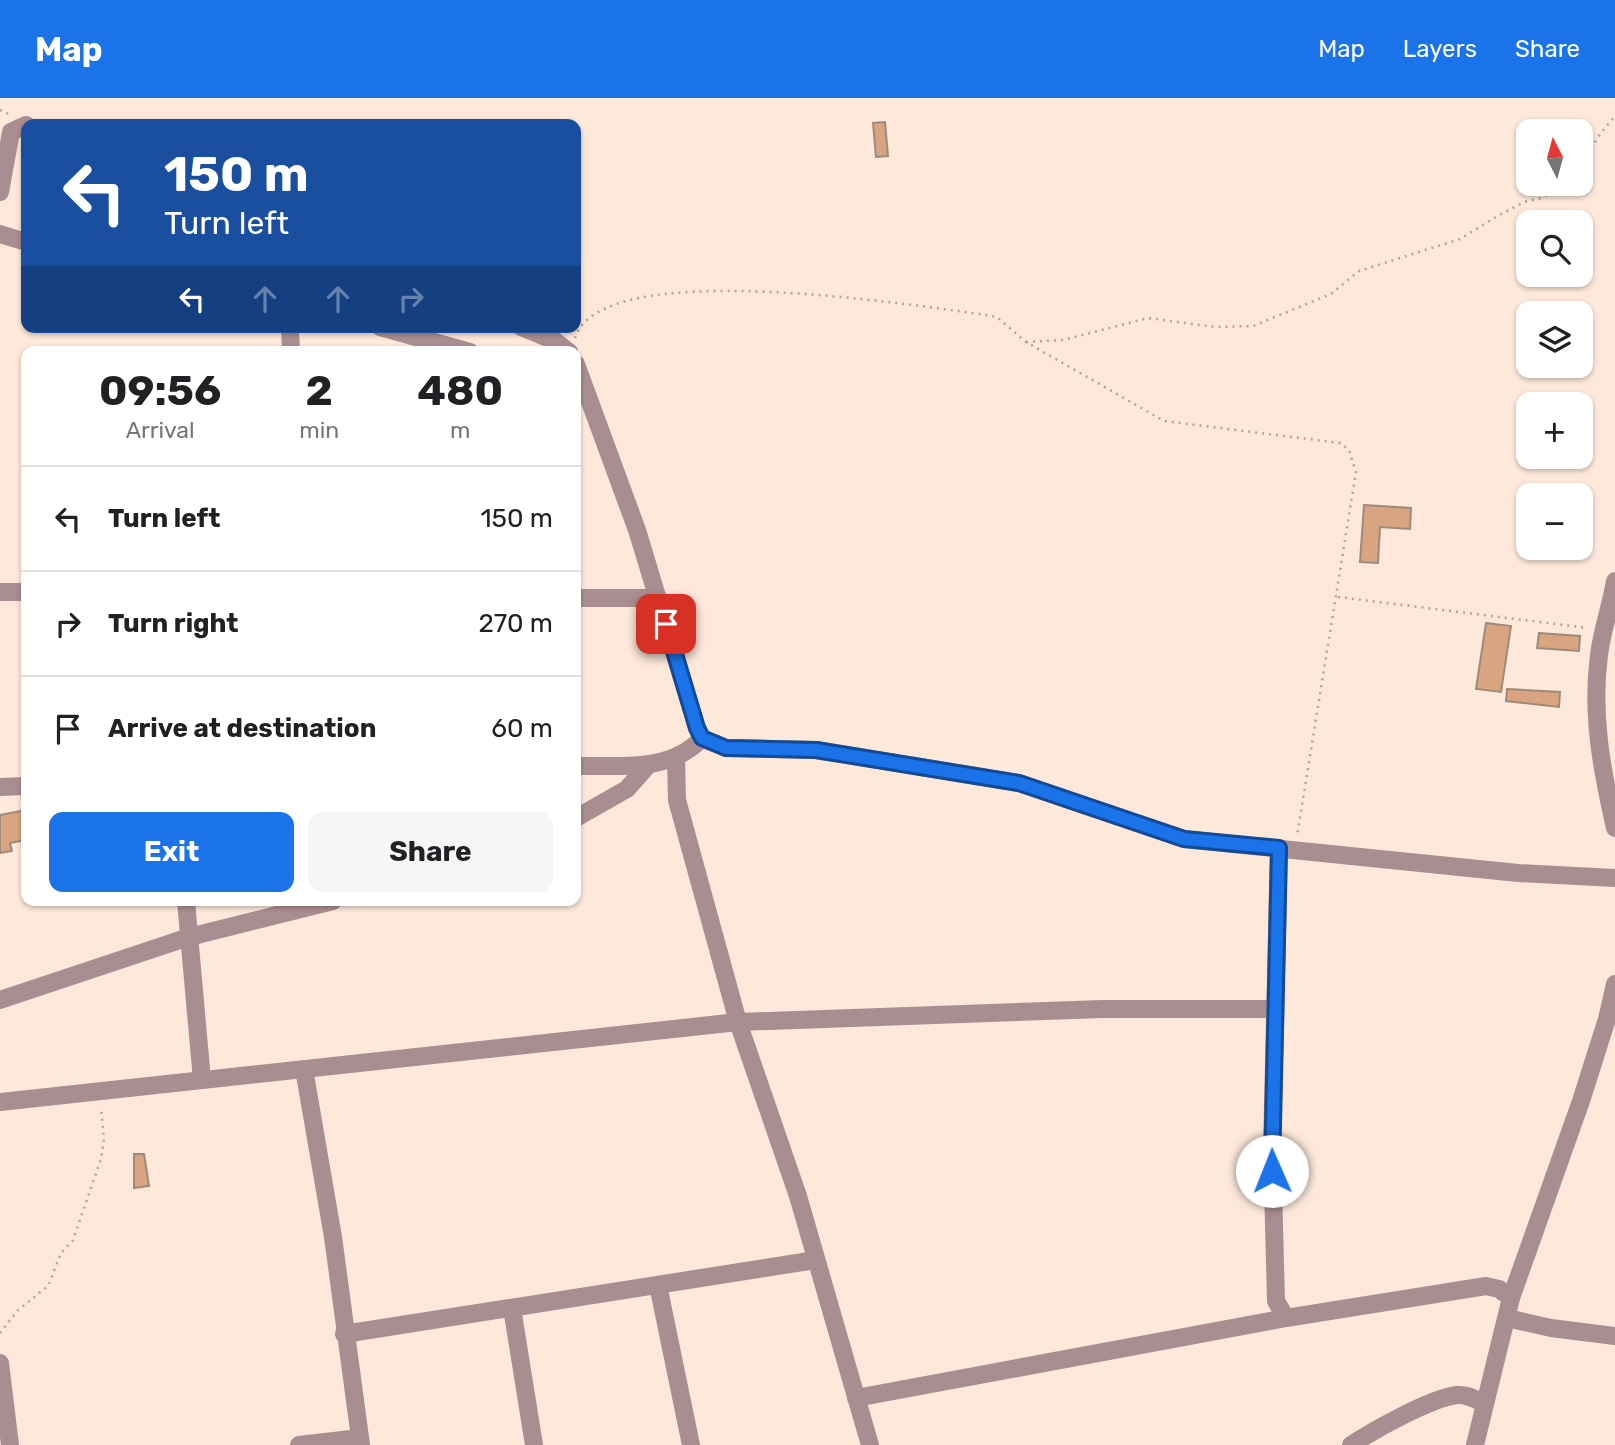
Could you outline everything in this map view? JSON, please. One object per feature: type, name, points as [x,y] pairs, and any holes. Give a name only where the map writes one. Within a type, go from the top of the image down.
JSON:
[{"type":"street","points":[[0,192],[7,141],[11,131],[21,127]]},
{"type":"street","points":[[0,234],[21,240]]},
{"type":"street","points":[[398,333],[438,346]]},
{"type":"street","points":[[536,333],[567,346]]},
{"type":"street","points":[[581,382],[658,598],[702,738],[726,748],[816,750],[1019,783],[1184,839],[1518,873],[1615,878]]},
{"type":"street","points":[[1615,580],[1598,658],[1596,718],[1601,765],[1615,828]]},
{"type":"street","points":[[0,592],[21,592]]},
{"type":"street","points":[[581,598],[658,598]]},
{"type":"street","points":[[581,766],[649,764],[676,759],[692,750],[702,738]]},
{"type":"street","points":[[676,759],[677,800],[738,1021],[798,1196],[870,1445]]},
{"type":"street","points":[[581,815],[627,789],[649,764]]},
{"type":"street","points":[[0,787],[21,786]]},
{"type":"street","points":[[1286,1318],[1276,1301],[1272,1148],[1275,1009],[1287,849]]},
{"type":"street","points":[[186,906],[202,1080]]},
{"type":"street","points":[[0,1000],[189,937],[313,906]]},
{"type":"street","points":[[1475,1445],[1483,1403],[1511,1298],[1611,1018],[1615,984]]},
{"type":"street","points":[[0,1102],[738,1021],[1103,1009],[1275,1009]]},
{"type":"street","points":[[299,1445],[360,1442],[333,1237],[304,1069]]},
{"type":"street","points":[[344,1334],[816,1260]]},
{"type":"street","points":[[659,1284],[691,1445]]},
{"type":"street","points":[[856,1398],[1286,1318],[1486,1286],[1499,1289],[1511,1298]]},
{"type":"street","points":[[512,1308],[534,1445]]},
{"type":"street","points":[[1507,1318],[1551,1328],[1615,1336]]},
{"type":"street","points":[[0,1363],[10,1445]]},
{"type":"street","points":[[1351,1445],[1418,1410],[1455,1395],[1466,1395],[1483,1403]]},
{"type":"path","points":[[1593,145],[1615,116]]},
{"type":"path","points":[[1026,342],[1063,340],[1148,318],[1214,327],[1263,324],[1331,295],[1359,271],[1460,239],[1524,202],[1545,196]]},
{"type":"path","points":[[581,325],[594,311],[640,298],[721,289],[840,296],[997,317],[1026,342],[1164,421],[1340,443],[1349,450],[1356,472],[1338,597],[1287,849]]},
{"type":"path","points":[[1338,597],[1603,630]]},
{"type":"path","points":[[0,1333],[17,1311],[48,1286],[61,1253],[73,1240],[101,1159],[104,1139],[99,1091]]},
{"type":"building","points":[[885,122],[888,156],[876,157],[873,123]]},
{"type":"building","points":[[1364,505],[1411,508],[1410,529],[1380,527],[1378,563],[1360,562]]},
{"type":"building","points":[[1486,623],[1511,626],[1501,692],[1476,689]]},
{"type":"building","points":[[1539,633],[1580,636],[1579,651],[1537,648]]},
{"type":"building","points":[[1507,689],[1560,692],[1559,707],[1506,701]]},
{"type":"building","points":[[21,811],[21,841],[10,843],[12,851],[0,853],[0,815]]},
{"type":"building","points":[[134,1154],[144,1154],[149,1186],[134,1188]]},
{"type":"route","points":[[666,624],[697,728],[702,738],[710,743],[726,748],[816,750],[997,782],[1019,783],[1184,839],[1279,848],[1272,1171]]}]
